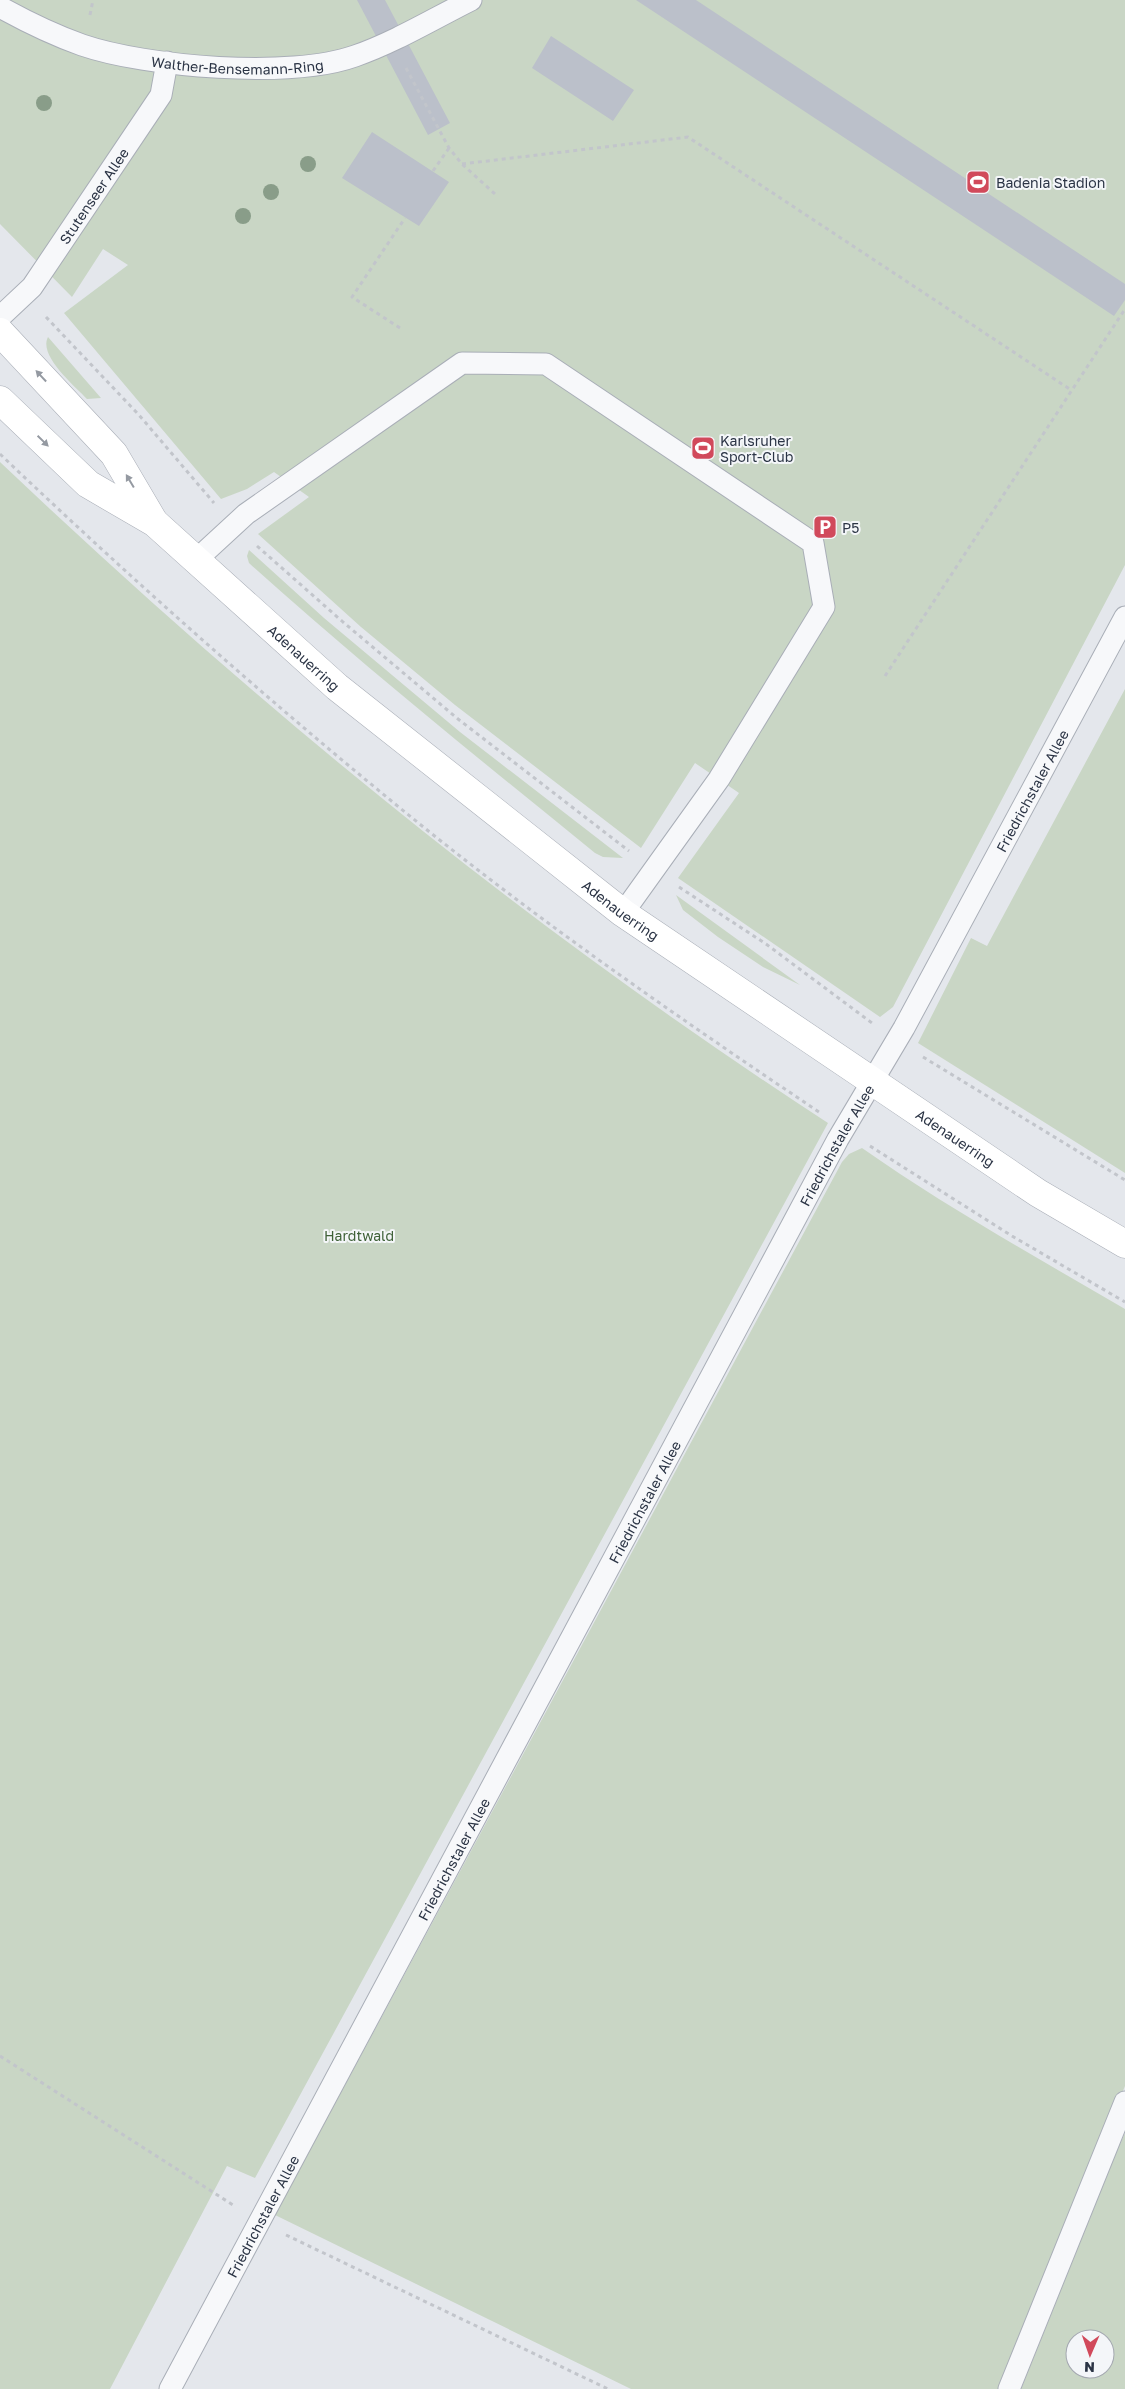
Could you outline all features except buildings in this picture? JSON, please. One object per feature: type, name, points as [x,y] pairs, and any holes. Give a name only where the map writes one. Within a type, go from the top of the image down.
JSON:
[{"type":"main road","name":"Adenauerring","points":[[0,332],[114,454],[155,523]]},
{"type":"main road","name":"Adenauerring","points":[[0,400],[88,484],[155,523],[337,687],[623,913],[1038,1194],[1125,1244]]},
{"type":"lane","name":"Walther-Bensemann-Ring","points":[[0,7],[33,25],[83,45],[133,58],[167,62],[276,68],[354,57],[471,0]]},
{"type":"lane","name":"Stutenseer Allee","points":[[0,317],[24,294],[44,270],[161,95],[167,62]]},
{"type":"lane","points":[[195,561],[232,524],[462,363],[546,364],[812,543],[824,607],[719,779],[623,913]]},
{"type":"lane","name":"Friedrichstaler Allee","points":[[170,2389],[844,1129],[896,1040],[1125,617]]},
{"type":"lane","points":[[1009,2389],[1125,2102]]},
{"type":"path","points":[[91,11],[94,0]]},
{"type":"path","points":[[405,67],[449,148],[462,164],[495,194]]},
{"type":"path","points":[[462,164],[688,137],[1071,390]]},
{"type":"path","points":[[432,171],[449,148]]},
{"type":"path","points":[[400,328],[352,297],[405,218]]},
{"type":"path","points":[[24,294],[139,415],[232,524],[342,622],[458,719],[654,870],[766,944],[896,1040],[1125,1180]]},
{"type":"path","points":[[885,676],[1125,308]]},
{"type":"path","points":[[0,454],[108,557],[185,626],[402,809],[511,895],[678,1016],[844,1129],[1004,1232],[1125,1302]]},
{"type":"path","points":[[0,2056],[259,2222],[608,2389]]},
{"type":"green space","name":"Karlsruher Sport-Club","points":[[0,0],[1125,0],[1125,565],[893,1007],[880,1017],[678,878],[739,793],[695,763],[641,848],[455,705],[361,627],[258,534],[309,497],[274,472],[247,489],[221,499],[64,313],[128,265],[103,249],[72,297],[0,224]]},
{"type":"green space","points":[[48,337],[101,398],[87,399],[59,370],[48,353],[46,345]]},
{"type":"green space","name":"Hardtwald","points":[[0,462],[196,642],[399,812],[502,893],[608,972],[717,1049],[828,1123],[255,2178],[227,2166],[110,2389],[0,2389]]},
{"type":"green space","points":[[249,550],[324,618],[460,732],[623,858],[603,857],[595,853],[464,746],[334,638],[249,563],[247,556]]},
{"type":"green space","points":[[1125,689],[1125,1173],[918,1043],[971,938],[987,946]]},
{"type":"green space","points":[[676,895],[800,985],[763,967],[718,937],[683,910]]},
{"type":"green space","points":[[862,1148],[959,1211],[1125,1309],[1125,2086],[998,2389],[631,2389],[275,2215],[842,1162],[849,1154]]},
{"type":"green space","points":[[1125,2133],[1125,2389],[1021,2389],[1117,2151]]},
{"type":"place","name":"Badenia Stadion","points":[[978,182]]},
{"type":"place","name":"Karlsruher Sport-Club","points":[[703,448]]},
{"type":"place","name":"P5","points":[[825,527]]}]
